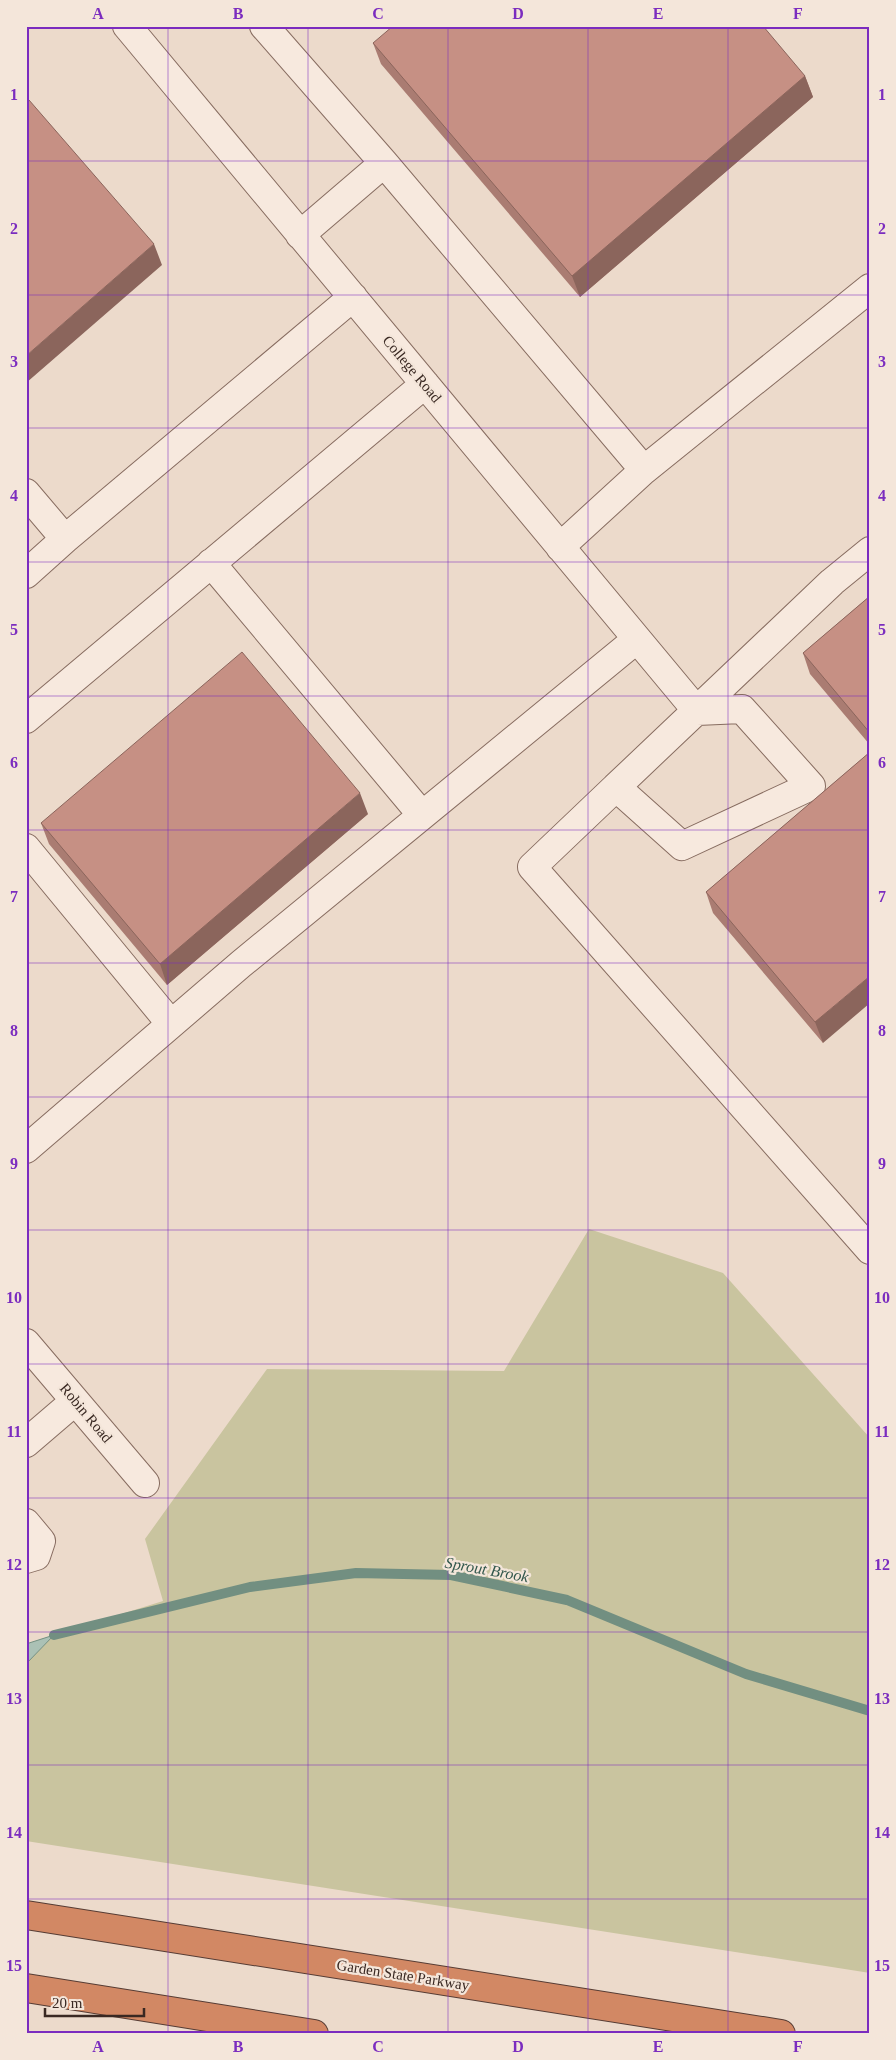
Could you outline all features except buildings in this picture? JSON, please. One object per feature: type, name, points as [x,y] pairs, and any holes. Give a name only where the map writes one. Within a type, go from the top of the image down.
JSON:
[{"type":"highway","name":"Garden State Parkway","points":[[26,1915],[781,2034]]},
{"type":"highway","points":[[26,1988],[314,2034]]},
{"type":"street","name":"College Road","points":[[127,26],[697,711]]},
{"type":"street","points":[[264,26],[384,163],[644,470]]},
{"type":"street","points":[[300,235],[384,163]]},
{"type":"street","points":[[560,547],[644,470],[870,288]]},
{"type":"street","points":[[26,574],[353,297]]},
{"type":"street","points":[[26,719],[425,384]]},
{"type":"street","points":[[26,493],[65,539]]},
{"type":"street","points":[[870,550],[832,582],[532,867],[870,1250]]},
{"type":"street","points":[[211,563],[422,815]]},
{"type":"street","points":[[26,1149],[171,1024],[637,639]]},
{"type":"street","points":[[616,787],[682,846],[811,786],[742,709],[697,711]]},
{"type":"street","points":[[26,848],[171,1024]]},
{"type":"street","name":"Robin Road","points":[[26,1344],[145,1483]]},
{"type":"street","points":[[26,1443],[75,1401]]},
{"type":"street","points":[[26,1524],[41,1541],[36,1556],[26,1559]]},
{"type":"shaded area","points":[[589,1229],[723,1273],[870,1438],[870,1973],[26,1841],[26,1664],[54,1635],[163,1601],[145,1539],[267,1369],[504,1371]]},
{"type":"shaded area","points":[[54,1635],[26,1664],[26,1644]]},
{"type":"waterway","name":"Sprout Brook","points":[[54,1635],[250,1587],[356,1573],[451,1575],[567,1600],[746,1674],[870,1711]]}]
